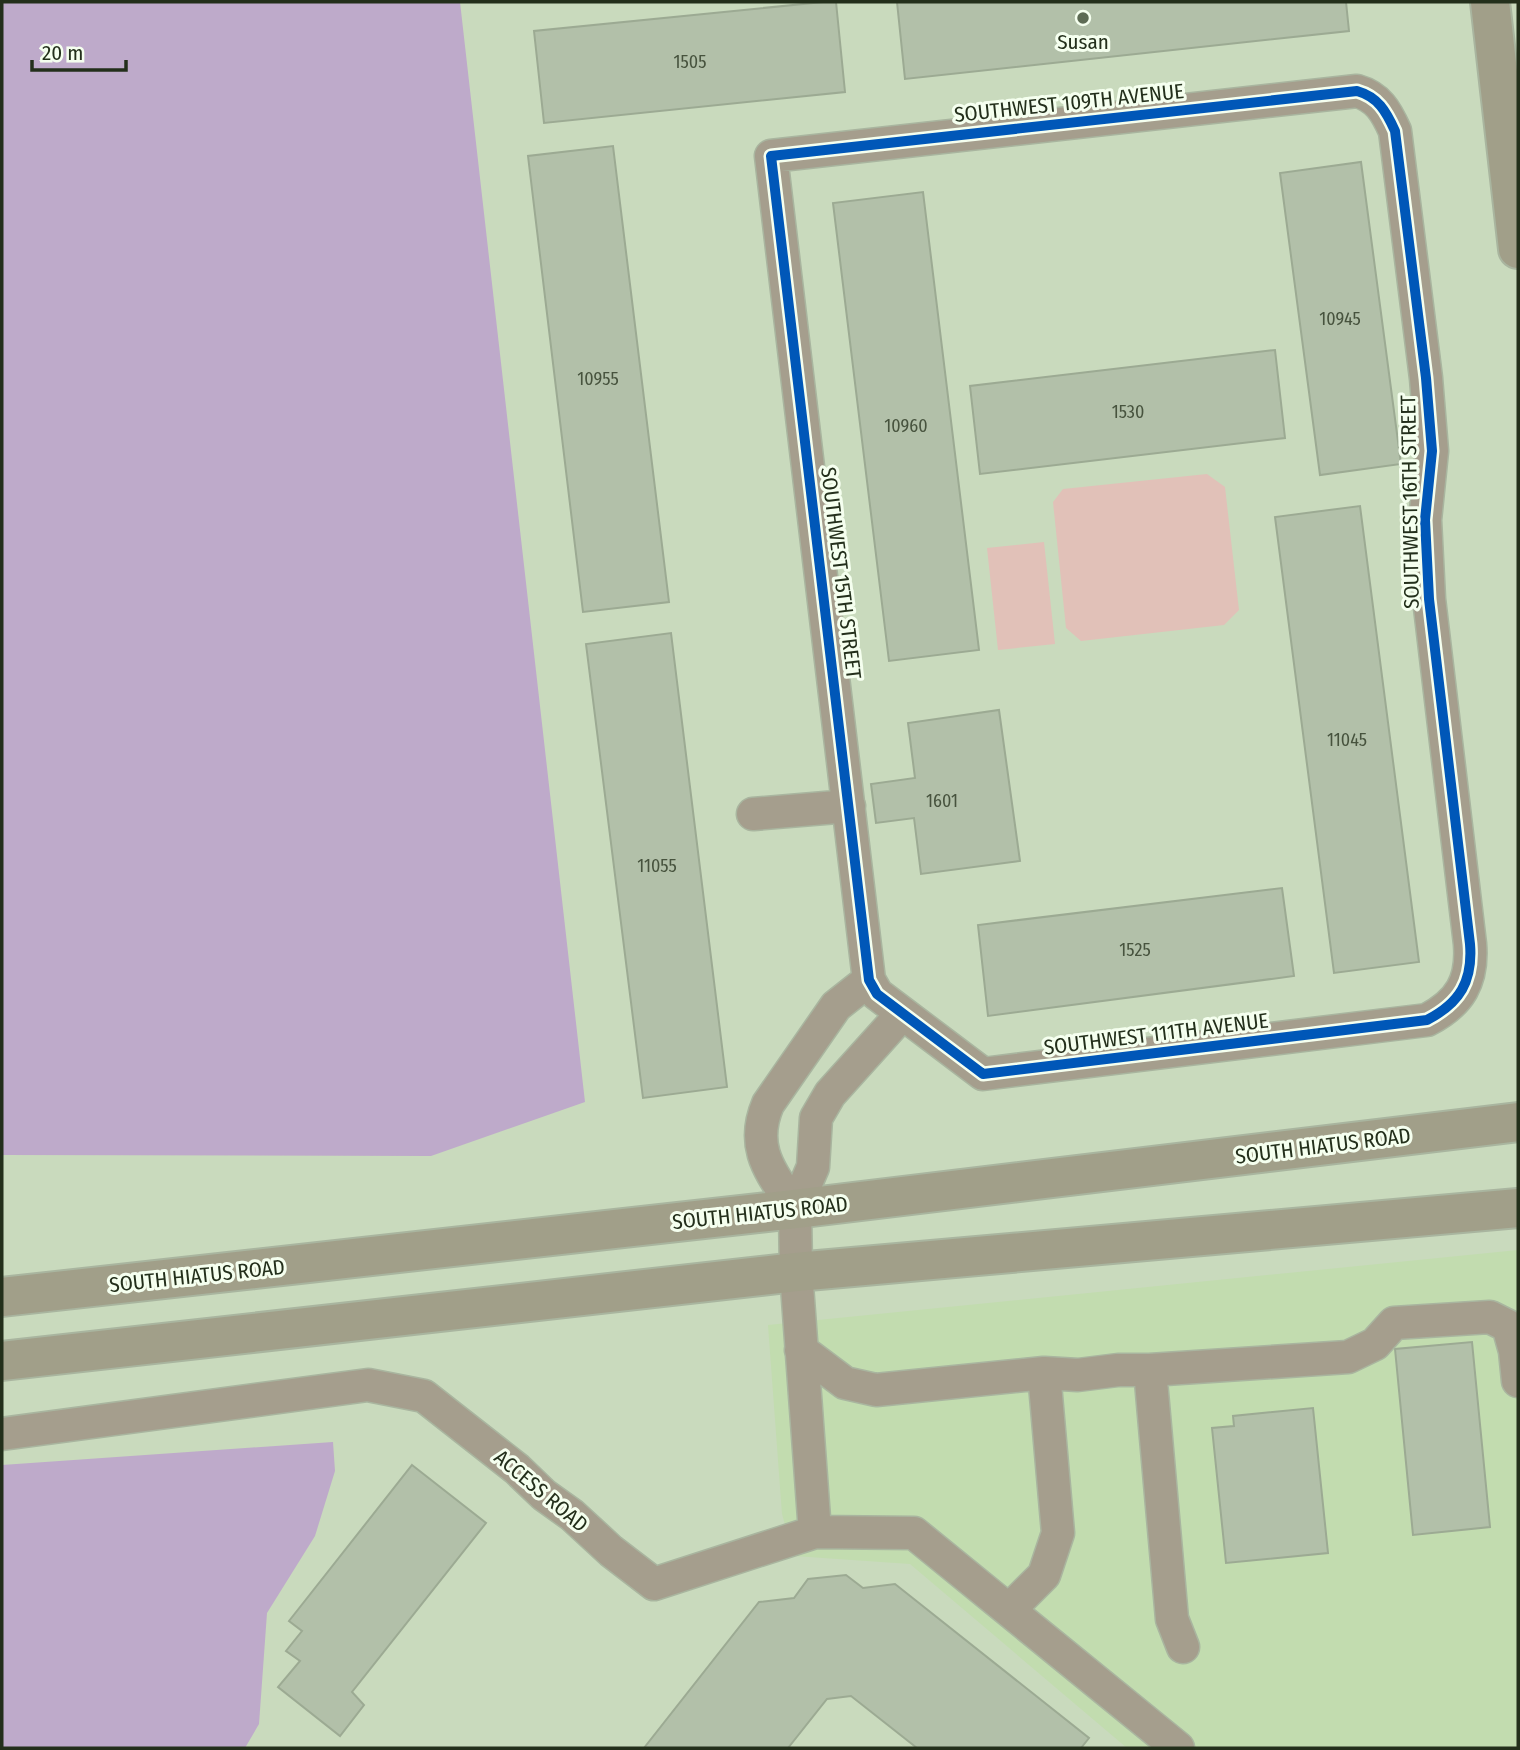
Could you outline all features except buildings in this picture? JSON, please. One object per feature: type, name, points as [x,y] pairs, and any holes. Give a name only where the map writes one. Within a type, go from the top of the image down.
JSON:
[{"type":"main road","points":[[1490,2],[1507,41],[1518,249]]},
{"type":"main road","name":"SOUTH HIATUS ROAD","points":[[2,1297],[795,1209],[1518,1122]]},
{"type":"main road","points":[[2,1361],[796,1272],[1518,1208]]},
{"type":"street","name":"SOUTHWEST 109TH AVENUE","points":[[771,156],[1344,92],[1357,91],[1371,95]]},
{"type":"street","name":"SOUTHWEST 16TH STREET","points":[[1371,95],[1386,111],[1395,131],[1426,378],[1432,451],[1425,520],[1429,599],[1471,960],[1467,980],[1458,998]]},
{"type":"street","name":"SOUTHWEST 15TH STREET","points":[[771,156],[873,987]]},
{"type":"street","points":[[753,814],[849,806]]},
{"type":"street","name":"SOUTHWEST 111TH AVENUE","points":[[873,987],[902,1014],[983,1073],[1427,1020],[1446,1011],[1458,998]]},
{"type":"street","points":[[795,1209],[763,1158],[761,1119],[768,1104],[836,1006],[873,987]]},
{"type":"street","points":[[902,1014],[830,1094],[816,1118],[813,1167],[795,1209],[796,1272],[815,1532],[914,1533],[1178,1748]]},
{"type":"street","points":[[801,1350],[845,1383],[876,1390],[1044,1373],[1078,1375],[1118,1370],[1348,1357],[1375,1344],[1394,1323],[1490,1317],[1508,1326],[1515,1351],[1518,1381]]},
{"type":"street","points":[[1150,1370],[1172,1619],[1183,1647]]},
{"type":"street","points":[[1009,1610],[1044,1576],[1058,1533],[1044,1373]]},
{"type":"street","name":"ACCESS ROAD","points":[[2,1434],[368,1385],[424,1396],[517,1469],[544,1495],[654,1584],[815,1532]]},
{"type":"shaded area","points":[[2,2],[460,2],[585,1102],[431,1156],[2,1155]]},
{"type":"shaded area","points":[[1207,474],[1225,487],[1239,610],[1224,625],[1081,641],[1066,628],[1053,502],[1063,489]]},
{"type":"shaded area","points":[[1044,542],[1055,644],[998,650],[987,548]]},
{"type":"shaded area","points":[[1518,1250],[1518,1748],[1127,1748],[910,1564],[794,1556],[782,1514],[768,1325]]},
{"type":"shaded area","points":[[333,1442],[335,1471],[315,1536],[267,1613],[259,1724],[245,1748],[2,1748],[2,1465]]},
{"type":"cycle path","points":[[1357,91],[1371,97],[1380,106],[1395,131],[1426,378],[1432,451],[1425,520],[1429,599],[1470,944],[1466,980],[1456,998],[1427,1020],[983,1074],[877,994],[869,980],[771,156],[1357,91]]},
{"type":"place","name":"Susan","points":[[1083,18]]}]
